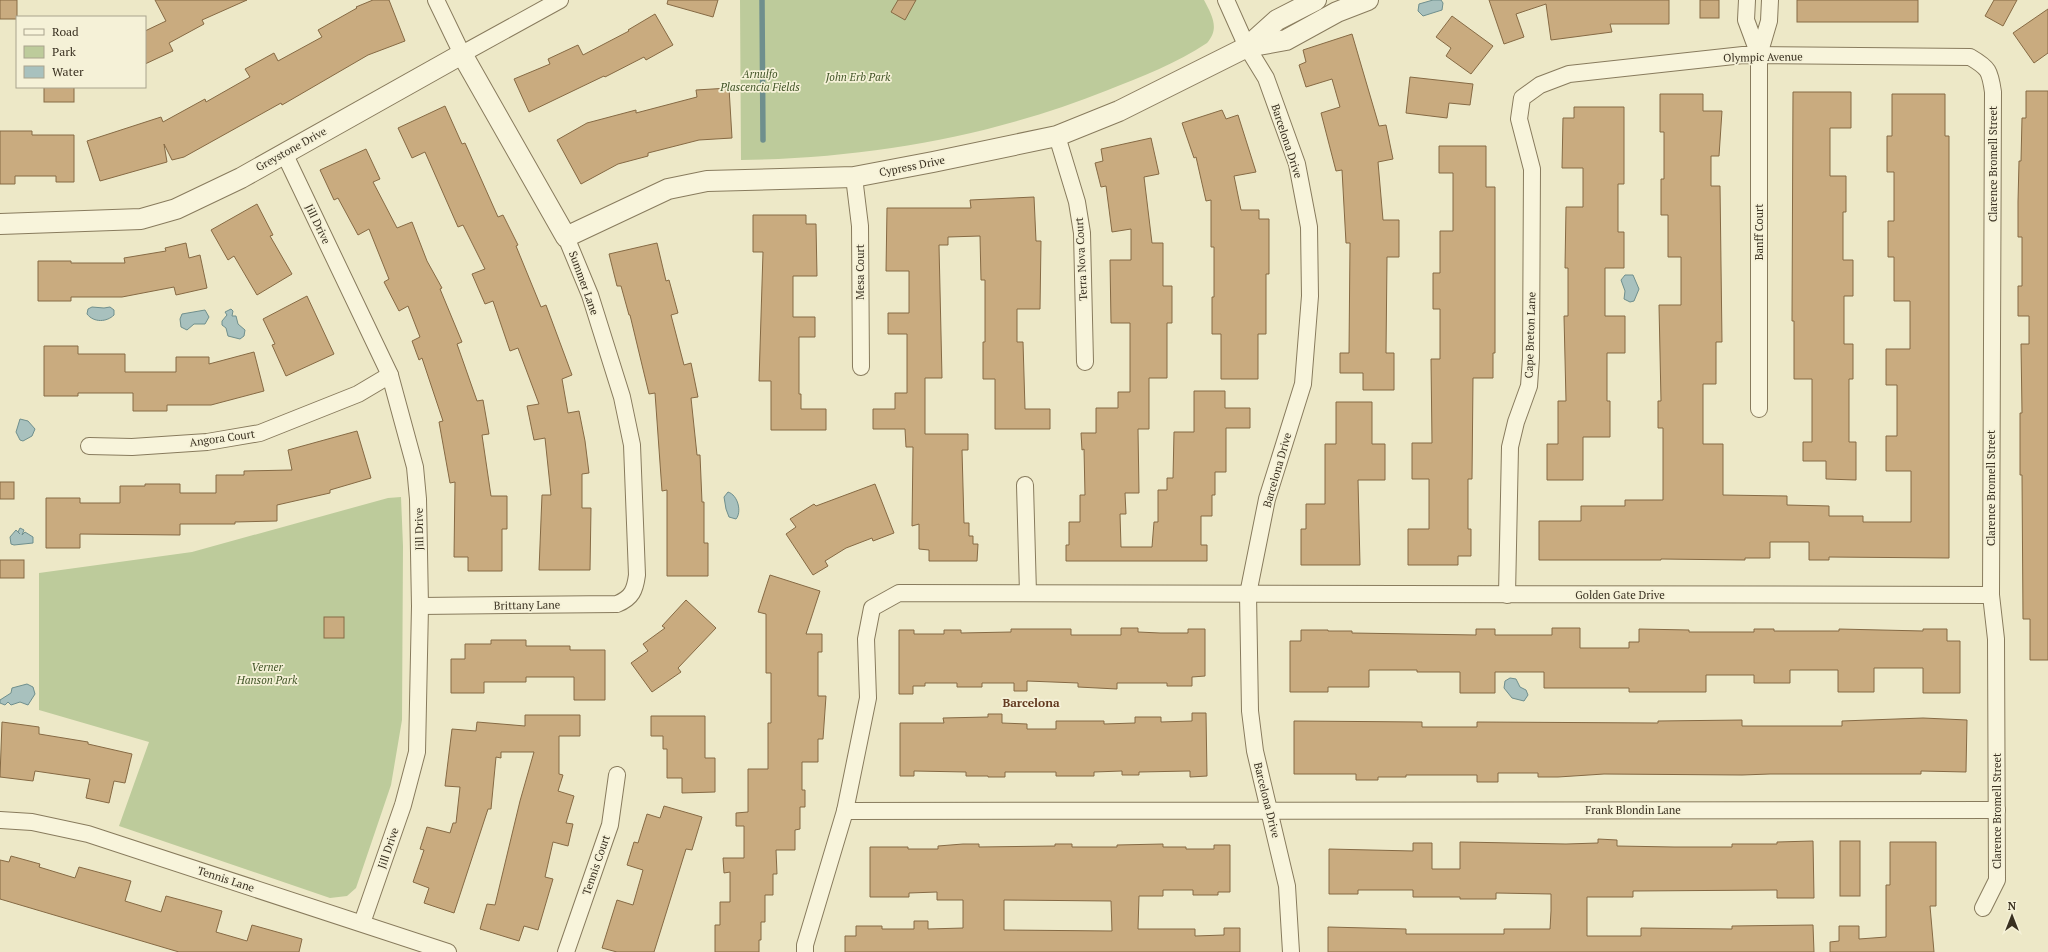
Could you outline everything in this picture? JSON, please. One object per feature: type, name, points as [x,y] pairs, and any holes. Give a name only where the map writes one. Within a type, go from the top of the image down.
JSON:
[{"type":"street","name":"Summer Lane","points":[[436,0],[462,54],[566,237],[590,295],[622,397],[632,445],[637,575],[635,590],[632,595]]},
{"type":"street","name":"Greystone Drive","points":[[0,224],[141,219],[176,209],[241,178],[560,0]]},
{"type":"street","name":"Barcelona Drive","points":[[1226,0],[1247,47],[1266,78],[1297,164],[1309,227],[1310,296],[1303,384],[1267,499],[1248,594],[1250,710],[1255,751],[1287,886],[1291,952]]},
{"type":"street","name":"Cypress Drive","points":[[566,237],[668,189],[707,181],[854,177],[1057,136],[1119,111],[1247,47],[1277,20],[1316,0]]},
{"type":"street","name":"Cypress Drive","points":[[1247,47],[1286,40],[1337,12],[1368,0]]},
{"type":"street","points":[[1747,0],[1746,20],[1759,55]]},
{"type":"street","points":[[1759,55],[1769,21],[1770,0]]},
{"type":"street","name":"Olympic Avenue","points":[[1522,98],[1540,85],[1569,74],[1743,55],[1970,57],[1985,65]]},
{"type":"street","name":"Banff Court","points":[[1759,55],[1759,409]]},
{"type":"street","name":"Clarence Bromell Street","points":[[1983,908],[1997,880],[1996,639],[1991,595],[1993,92],[1990,73],[1985,65]]},
{"type":"street","name":"Cape Breton Lane","points":[[1506,595],[1510,447],[1516,422],[1528,386],[1531,358],[1532,169],[1519,119],[1522,98]]},
{"type":"street","name":"Terra Nova Court","points":[[1057,136],[1077,202],[1082,233],[1085,362]]},
{"type":"street","name":"Jill Drive","points":[[284,153],[390,375],[415,467],[418,499],[420,606],[416,752],[403,805],[362,923]]},
{"type":"street","name":"Mesa Court","points":[[854,177],[860,226],[861,367]]},
{"type":"street","name":"Angora Court","points":[[89,446],[132,447],[207,442],[260,433],[358,394],[390,375]]},
{"type":"street","points":[[1025,485],[1028,593]]},
{"type":"street","name":"Golden Gate Drive","points":[[805,952],[805,945],[845,811],[868,698],[866,639],[872,608],[899,593],[1991,595]]},
{"type":"street","name":"Brittany Lane","points":[[420,606],[616,604],[624,601],[632,595]]},
{"type":"street","name":"Tennis Court","points":[[566,952],[610,825],[617,775]]},
{"type":"street","name":"Frank Blondin Lane","points":[[845,811],[1268,809],[1997,810]]},
{"type":"street","name":"Tennis Lane","points":[[0,820],[32,822],[88,834],[448,952]]},
{"type":"green space","name":"John Erb Park","points":[[740,0],[1204,0],[1210,11],[1214,27],[1211,38],[1207,43],[1146,75],[1064,106],[1019,120],[928,142],[882,149],[835,155],[741,160]]},
{"type":"green space","name":"Verner Hanson Park","points":[[401,497],[403,546],[402,720],[391,785],[356,888],[347,896],[330,898],[119,826],[149,742],[39,710],[39,573],[192,552],[388,498]]},
{"type":"water","points":[[1433,0],[1441,0],[1443,3],[1442,10],[1423,16],[1418,11],[1419,4]]},
{"type":"water","points":[[1625,275],[1633,275],[1639,289],[1634,301],[1630,302],[1624,299],[1625,291],[1621,280]]},
{"type":"water","points":[[92,307],[110,307],[114,310],[114,315],[104,320],[93,319],[87,314],[88,309]]},
{"type":"water","points":[[231,309],[233,311],[232,316],[236,316],[238,324],[245,330],[244,336],[240,339],[228,336],[226,328],[222,325],[222,321],[227,315],[225,312]]},
{"type":"water","points":[[205,310],[209,317],[205,324],[194,324],[187,330],[181,327],[180,319],[182,314]]},
{"type":"water","points":[[20,419],[28,421],[35,429],[32,436],[23,441],[20,440],[16,432]]},
{"type":"water","points":[[728,492],[737,500],[739,512],[736,519],[729,517],[726,509],[724,497]]},
{"type":"water","points":[[20,528],[24,530],[22,535],[25,532],[33,537],[33,543],[11,544],[10,537],[16,530],[18,532]]},
{"type":"water","points":[[1510,678],[1516,679],[1520,687],[1526,690],[1528,695],[1524,701],[1512,698],[1504,688],[1505,681]]},
{"type":"water","points":[[27,684],[33,687],[35,694],[28,705],[20,702],[11,705],[8,702],[5,705],[0,703],[0,700],[11,693],[12,688]]},
{"type":"building","points":[[0,0],[17,0],[16,19],[0,19]]},
{"type":"building","points":[[155,0],[247,0],[202,20],[204,24],[169,43],[173,51],[146,64],[146,31],[166,21]]},
{"type":"building","points":[[373,0],[389,0],[405,41],[368,55],[282,105],[281,103],[184,157],[172,160],[164,144],[167,162],[100,181],[87,141],[161,117],[163,122],[205,99],[206,102],[250,77],[245,69],[274,53],[278,61],[322,37],[318,30],[357,8],[356,7]]},
{"type":"building","points":[[668,0],[718,0],[713,17],[667,4]]},
{"type":"building","points":[[898,0],[916,0],[905,20],[891,12]]},
{"type":"building","points":[[1489,0],[1669,0],[1669,24],[1610,24],[1612,32],[1551,40],[1546,4],[1516,14],[1524,37],[1504,44]]},
{"type":"building","points":[[1700,0],[1719,0],[1719,18],[1700,18]]},
{"type":"building","points":[[1797,0],[1918,0],[1918,22],[1797,22]]},
{"type":"building","points":[[1994,0],[2017,0],[2003,26],[1985,16]]},
{"type":"building","points":[[2048,9],[2048,53],[2034,63],[2013,33]]},
{"type":"building","points":[[655,14],[673,45],[646,60],[644,57],[605,77],[604,76],[529,112],[514,79],[550,64],[548,59],[578,45],[583,55],[629,31],[628,30]]},
{"type":"building","points":[[1452,16],[1493,46],[1471,74],[1446,56],[1451,48],[1436,37]]},
{"type":"building","points":[[1352,34],[1379,126],[1386,125],[1393,159],[1378,162],[1383,220],[1399,220],[1399,257],[1387,257],[1386,353],[1394,353],[1394,390],[1363,390],[1363,373],[1340,373],[1340,353],[1349,353],[1350,243],[1346,243],[1342,170],[1336,171],[1321,113],[1340,107],[1332,79],[1306,87],[1299,65],[1306,62],[1303,50]]},
{"type":"building","points":[[1410,77],[1473,84],[1470,105],[1449,103],[1447,118],[1406,113]]},
{"type":"building","points":[[44,88],[74,88],[74,102],[44,102]]},
{"type":"building","points":[[729,88],[732,138],[699,140],[648,153],[648,156],[618,164],[581,184],[557,140],[587,123],[636,110],[636,113],[697,97],[696,90]]},
{"type":"building","points":[[2026,91],[2048,91],[2048,660],[2030,660],[2030,619],[2023,619],[2022,475],[2020,475],[2020,413],[2022,413],[2021,344],[2029,344],[2029,316],[2018,316],[2018,286],[2022,286],[2022,237],[2018,237],[2018,202],[2022,118],[2026,118]]},
{"type":"building","points":[[1793,92],[1851,92],[1851,128],[1830,128],[1830,176],[1846,176],[1846,212],[1843,212],[1843,260],[1853,260],[1853,296],[1844,296],[1844,344],[1853,344],[1853,379],[1849,379],[1849,442],[1856,442],[1856,480],[1826,479],[1826,461],[1803,461],[1803,442],[1812,442],[1812,379],[1794,379],[1794,321],[1792,321]]},
{"type":"building","points":[[1660,94],[1703,94],[1703,111],[1722,111],[1719,156],[1711,156],[1711,186],[1720,186],[1722,342],[1716,342],[1716,384],[1703,384],[1703,444],[1723,444],[1723,495],[1787,496],[1787,505],[1829,506],[1829,516],[1863,516],[1863,522],[1911,522],[1911,471],[1886,471],[1886,436],[1897,436],[1897,385],[1886,385],[1886,349],[1910,349],[1910,301],[1894,301],[1894,257],[1888,257],[1888,221],[1894,221],[1894,172],[1887,172],[1887,136],[1892,136],[1892,94],[1945,94],[1945,136],[1949,136],[1949,558],[1829,557],[1829,560],[1809,560],[1809,542],[1770,542],[1770,558],[1745,558],[1745,560],[1539,560],[1539,521],[1581,521],[1581,506],[1625,506],[1625,500],[1663,500],[1663,428],[1658,428],[1658,401],[1661,401],[1659,305],[1681,305],[1681,257],[1668,257],[1668,215],[1661,215],[1661,179],[1664,179],[1664,132],[1660,132]]},
{"type":"building","points":[[445,106],[462,144],[465,143],[498,217],[503,215],[518,245],[516,246],[541,307],[546,305],[572,375],[562,379],[568,413],[579,411],[585,441],[589,473],[582,474],[582,508],[591,508],[590,570],[539,570],[542,495],[551,495],[545,438],[534,440],[527,406],[539,404],[518,348],[510,351],[493,301],[485,304],[472,274],[485,269],[463,225],[458,227],[425,152],[412,158],[398,128]]},
{"type":"building","points":[[1574,107],[1624,107],[1624,184],[1618,184],[1618,232],[1624,232],[1624,268],[1605,268],[1605,316],[1625,316],[1625,353],[1607,353],[1607,401],[1610,401],[1610,437],[1583,437],[1583,480],[1547,480],[1547,444],[1558,444],[1558,401],[1566,401],[1564,316],[1568,316],[1568,268],[1565,268],[1566,207],[1583,207],[1583,168],[1562,168],[1563,118],[1574,118]]},
{"type":"building","points":[[1222,110],[1226,119],[1238,115],[1256,172],[1234,176],[1241,210],[1259,210],[1259,219],[1269,219],[1269,274],[1266,274],[1266,334],[1258,334],[1258,379],[1221,379],[1221,334],[1212,334],[1214,247],[1211,247],[1211,200],[1206,201],[1196,157],[1194,158],[1182,123]]},
{"type":"building","points":[[0,131],[32,131],[32,135],[74,135],[74,182],[56,182],[56,176],[15,176],[15,184],[0,184]]},
{"type":"building","points":[[1151,138],[1159,174],[1144,177],[1152,243],[1163,243],[1163,286],[1172,286],[1172,323],[1167,323],[1167,378],[1149,378],[1149,429],[1138,429],[1139,493],[1125,493],[1126,514],[1120,514],[1121,547],[1152,547],[1154,522],[1158,522],[1158,490],[1167,490],[1167,478],[1173,478],[1174,432],[1194,432],[1194,391],[1225,391],[1225,408],[1250,408],[1250,428],[1226,428],[1226,472],[1215,472],[1215,495],[1212,495],[1212,516],[1201,516],[1201,545],[1207,545],[1207,561],[1066,561],[1066,545],[1069,545],[1069,522],[1080,522],[1080,495],[1085,495],[1084,449],[1082,450],[1081,433],[1096,433],[1096,408],[1118,408],[1118,392],[1130,392],[1130,323],[1111,323],[1110,260],[1131,260],[1131,229],[1112,232],[1106,186],[1101,187],[1095,163],[1103,161],[1101,149]]},
{"type":"building","points":[[1439,146],[1486,146],[1486,187],[1495,187],[1495,353],[1493,353],[1493,378],[1473,378],[1472,479],[1468,479],[1468,529],[1471,529],[1471,556],[1458,556],[1458,565],[1408,565],[1408,529],[1429,529],[1429,479],[1412,479],[1412,443],[1432,443],[1431,359],[1440,359],[1440,309],[1433,309],[1433,273],[1440,273],[1440,231],[1453,231],[1453,173],[1439,173]]},
{"type":"building","points":[[366,149],[380,179],[373,182],[397,228],[412,222],[427,261],[442,288],[440,289],[462,342],[457,344],[477,401],[483,400],[489,434],[482,435],[491,496],[507,496],[507,529],[502,529],[502,571],[468,571],[468,557],[454,557],[455,482],[450,483],[439,422],[443,421],[422,358],[419,360],[412,341],[420,337],[408,306],[399,311],[384,282],[389,279],[369,229],[358,235],[338,198],[334,200],[320,170]]},
{"type":"building","points":[[1034,197],[1036,241],[1041,241],[1040,309],[1017,309],[1017,342],[1023,342],[1025,409],[1050,409],[1050,429],[995,429],[995,379],[983,379],[983,342],[985,342],[985,280],[981,280],[980,236],[948,237],[948,245],[939,245],[942,378],[925,378],[925,434],[968,434],[968,450],[962,450],[964,523],[969,523],[969,536],[973,536],[973,544],[978,544],[977,561],[929,561],[929,550],[919,549],[919,524],[912,526],[913,447],[906,447],[905,429],[873,429],[873,409],[895,409],[895,393],[907,393],[907,334],[888,334],[888,313],[909,313],[909,271],[886,271],[887,208],[971,208],[970,200]]},
{"type":"building","points":[[257,204],[273,235],[270,236],[292,274],[257,295],[234,256],[228,260],[211,230]]},
{"type":"building","points":[[753,215],[806,215],[806,224],[816,224],[817,276],[793,276],[793,317],[815,317],[815,337],[799,337],[799,394],[801,394],[801,409],[826,409],[826,430],[771,430],[771,381],[759,381],[763,252],[753,252]]},
{"type":"building","points":[[186,243],[189,258],[200,255],[207,288],[176,295],[174,287],[122,297],[71,297],[71,301],[38,301],[38,261],[71,261],[71,263],[125,263],[124,258],[166,251],[165,248]]},
{"type":"building","points":[[657,243],[666,281],[669,280],[678,313],[671,315],[684,365],[691,363],[698,397],[691,398],[697,455],[700,455],[702,502],[704,502],[704,543],[708,543],[708,576],[667,576],[667,490],[662,491],[655,393],[649,394],[630,315],[621,286],[617,286],[609,254]]},
{"type":"building","points":[[307,296],[334,354],[286,376],[272,345],[275,344],[263,319]]},
{"type":"building","points":[[44,346],[78,346],[78,354],[125,354],[125,372],[176,372],[176,357],[209,357],[209,364],[254,352],[264,391],[211,405],[167,405],[167,411],[133,411],[133,393],[78,393],[78,396],[44,396]]},
{"type":"building","points":[[1336,402],[1372,402],[1372,444],[1385,444],[1385,480],[1358,480],[1360,565],[1301,565],[1301,529],[1306,529],[1306,504],[1325,504],[1325,444],[1336,444]]},
{"type":"building","points":[[357,431],[371,478],[330,490],[330,493],[277,505],[277,521],[235,522],[235,524],[180,524],[180,535],[80,534],[80,548],[46,548],[46,498],[80,498],[80,503],[120,503],[120,486],[145,486],[145,484],[180,484],[180,493],[216,493],[216,475],[244,475],[244,471],[292,470],[288,450]]},
{"type":"building","points":[[0,482],[14,482],[14,499],[0,499]]},
{"type":"building","points":[[875,484],[894,533],[873,541],[872,538],[846,548],[825,561],[828,566],[813,575],[786,534],[796,527],[790,519],[814,504],[816,506]]},
{"type":"building","points":[[0,560],[24,560],[24,578],[0,578]]},
{"type":"building","points":[[770,575],[820,591],[806,634],[822,634],[822,652],[818,652],[818,696],[826,696],[823,739],[818,739],[818,762],[802,762],[802,790],[805,790],[805,807],[800,807],[800,829],[795,830],[795,850],[776,850],[777,874],[773,874],[773,895],[765,895],[765,922],[761,922],[759,952],[715,952],[715,925],[720,925],[720,902],[730,902],[730,872],[724,873],[723,858],[744,858],[744,826],[736,826],[736,813],[748,812],[748,769],[768,769],[768,723],[771,723],[771,673],[766,673],[766,614],[758,612]]},
{"type":"building","points":[[686,600],[716,628],[678,668],[681,672],[652,692],[631,663],[648,651],[643,644],[665,628],[662,626]]},
{"type":"building","points":[[324,617],[344,617],[344,638],[324,638]]},
{"type":"building","points":[[1121,628],[1138,628],[1138,632],[1160,633],[1188,633],[1188,629],[1205,629],[1205,676],[1192,677],[1192,686],[1167,686],[1167,683],[1117,683],[1117,689],[1078,687],[1078,683],[1027,681],[1027,691],[1014,691],[1014,683],[982,683],[982,687],[957,687],[957,683],[925,683],[925,686],[913,686],[913,694],[899,694],[899,630],[914,630],[914,634],[944,634],[944,630],[961,630],[961,633],[1011,632],[1011,629],[1071,629],[1071,635],[1121,635]]},
{"type":"building","points":[[1552,628],[1580,628],[1580,648],[1629,648],[1629,642],[1639,642],[1639,629],[1689,630],[1689,632],[1754,632],[1754,629],[1774,629],[1774,631],[1839,631],[1839,629],[1923,631],[1923,629],[1947,629],[1947,641],[1960,641],[1960,693],[1923,693],[1923,668],[1874,668],[1874,692],[1838,692],[1838,670],[1790,670],[1790,683],[1754,683],[1754,675],[1706,675],[1706,692],[1629,692],[1629,688],[1544,688],[1544,672],[1495,672],[1495,693],[1460,693],[1460,672],[1369,670],[1369,687],[1328,687],[1328,692],[1290,692],[1290,641],[1301,641],[1301,630],[1352,631],[1352,633],[1476,635],[1476,629],[1495,629],[1495,635],[1552,635]]},
{"type":"building","points":[[491,640],[526,640],[526,646],[570,646],[570,650],[605,650],[605,700],[574,700],[574,677],[526,677],[526,682],[484,682],[484,693],[451,693],[451,659],[465,659],[465,644],[491,644]]},
{"type":"building","points":[[1192,713],[1206,713],[1207,776],[1190,777],[1190,771],[1139,772],[1139,775],[1122,775],[1122,771],[1094,772],[1094,776],[1056,776],[1056,772],[1005,772],[1005,777],[988,777],[966,776],[966,772],[914,771],[914,776],[900,776],[900,723],[944,723],[943,718],[988,717],[988,714],[1002,714],[1002,723],[1027,724],[1027,729],[1056,729],[1056,721],[1104,721],[1104,724],[1135,723],[1135,717],[1161,717],[1161,722],[1192,721]]},
{"type":"building","points":[[525,715],[580,715],[580,736],[559,736],[559,774],[563,775],[558,791],[574,796],[566,823],[573,824],[568,846],[553,842],[545,877],[553,879],[538,930],[524,926],[519,941],[480,929],[487,904],[495,905],[520,801],[534,752],[501,752],[501,758],[496,757],[491,809],[488,809],[454,913],[424,903],[429,888],[413,882],[424,850],[420,849],[427,827],[450,833],[453,823],[456,823],[460,787],[445,786],[452,729],[476,731],[477,722],[525,726]]},
{"type":"building","points":[[651,716],[705,716],[705,758],[715,758],[715,792],[682,793],[682,778],[667,778],[667,749],[663,749],[663,736],[651,736]]},
{"type":"building","points":[[1923,718],[1967,720],[1966,772],[1921,771],[1921,774],[1742,775],[1604,774],[1558,777],[1538,777],[1538,773],[1498,773],[1498,782],[1477,782],[1477,775],[1406,775],[1406,777],[1378,777],[1378,780],[1356,780],[1356,774],[1294,774],[1294,721],[1422,722],[1422,727],[1477,727],[1477,722],[1658,723],[1658,721],[1742,720],[1742,726],[1842,726],[1842,721]]},
{"type":"building","points":[[2,722],[39,727],[39,734],[88,742],[88,744],[132,754],[125,783],[114,781],[109,803],[86,798],[90,779],[35,771],[33,781],[0,777]]},
{"type":"building","points":[[664,806],[702,817],[692,850],[686,849],[654,952],[617,952],[602,948],[617,900],[633,905],[643,870],[627,865],[634,842],[638,843],[647,814],[660,818]]},
{"type":"building","points":[[1598,839],[1617,840],[1617,846],[1674,847],[1732,847],[1732,844],[1777,844],[1777,842],[1813,841],[1814,898],[1777,898],[1777,890],[1633,891],[1633,897],[1587,897],[1587,936],[1641,936],[1641,928],[1732,929],[1732,926],[1813,925],[1814,952],[1328,952],[1328,927],[1406,929],[1406,934],[1504,934],[1504,929],[1550,929],[1551,911],[1551,894],[1496,893],[1496,899],[1460,899],[1460,897],[1413,897],[1413,890],[1358,890],[1358,894],[1329,894],[1329,849],[1413,851],[1413,843],[1432,843],[1432,869],[1460,869],[1460,842],[1566,844],[1598,843]]},
{"type":"building","points":[[1840,841],[1860,841],[1860,896],[1840,896]]},
{"type":"building","points":[[1890,842],[1936,842],[1936,906],[1930,906],[1934,952],[1830,952],[1830,942],[1839,941],[1839,926],[1859,926],[1859,939],[1886,937],[1886,885],[1890,885]]},
{"type":"building","points":[[979,844],[979,847],[1055,846],[1055,844],[1072,844],[1072,847],[1117,847],[1117,845],[1163,844],[1163,847],[1214,849],[1214,845],[1230,845],[1230,892],[1218,892],[1218,895],[1193,895],[1193,890],[1163,890],[1163,896],[1139,896],[1138,929],[1195,929],[1195,936],[1224,935],[1224,928],[1240,928],[1240,952],[845,952],[845,936],[856,936],[856,926],[882,926],[882,929],[914,929],[914,921],[928,921],[928,929],[963,928],[963,900],[937,900],[937,892],[909,893],[909,897],[870,897],[870,847],[938,849],[938,846]],"holes":[[[1004,900],[1111,901],[1112,931],[1004,930]]]},
{"type":"building","points":[[11,856],[40,864],[39,867],[75,878],[79,867],[131,881],[125,901],[161,912],[166,896],[222,911],[216,932],[247,941],[252,925],[302,939],[299,952],[179,952],[0,899],[0,860],[9,862]]},
{"type":"waterway","points":[[762,0],[763,140]]},
{"type":"district","name":"Barcelona","points":[[1031,703]]},
{"type":"park label","name":"Arnulfo Plascencia Fields","points":[[760,80]]}]
